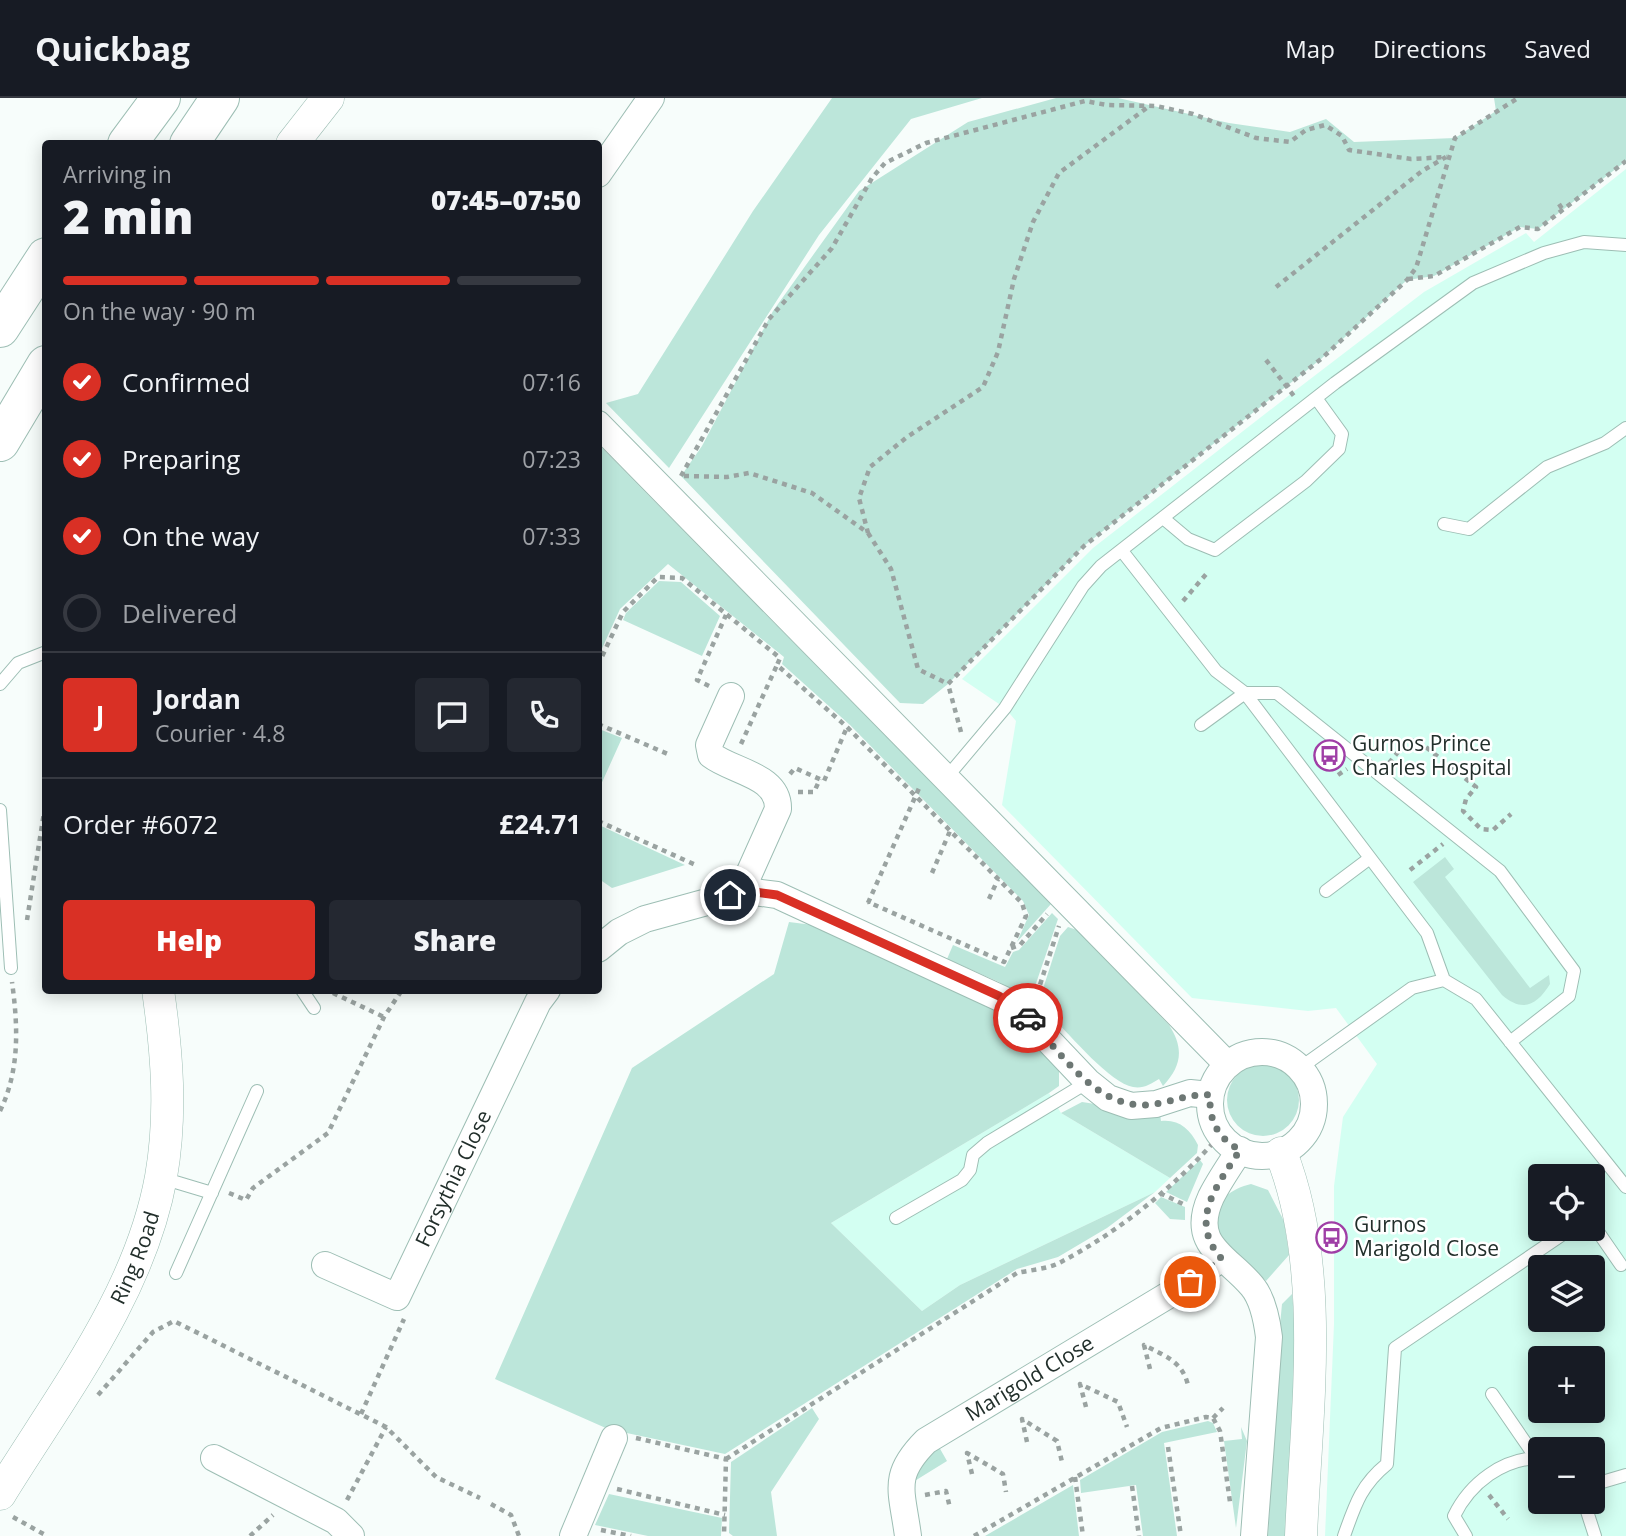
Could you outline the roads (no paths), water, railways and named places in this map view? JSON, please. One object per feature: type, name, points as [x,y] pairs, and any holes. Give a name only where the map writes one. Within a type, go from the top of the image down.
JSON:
[{"type":"highway","points":[[130,140],[161,98]]},
{"type":"highway","points":[[192,140],[220,98]]},
{"type":"highway","points":[[0,328],[42,263]]},
{"type":"highway","points":[[0,442],[42,372]]},
{"type":"street","points":[[299,140],[328,98]]},
{"type":"street","points":[[602,168],[650,98]]},
{"type":"street","points":[[602,427],[672,483],[947,777],[1227,1065]]},
{"type":"street","points":[[731,696],[709,745],[711,755],[760,779],[779,796],[778,808],[748,876],[747,891]]},
{"type":"street","points":[[602,945],[619,932],[645,919],[747,891],[777,895],[856,929],[1015,1005],[1088,1082],[1108,1098],[1130,1106],[1156,1104],[1191,1093],[1210,1095]]},
{"type":"street","name":"Ring Road","points":[[11,1508],[112,1312],[140,1248],[161,1178],[168,1077],[158,994]]},
{"type":"street","name":"Forsythia Close","points":[[325,1265],[397,1297],[488,1102],[544,994]]},
{"type":"street","points":[[1256,1052],[1272,1052],[1300,1068],[1309,1080],[1314,1110],[1301,1138],[1281,1153],[1257,1157],[1230,1142],[1209,1112],[1210,1095],[1216,1078],[1227,1065],[1256,1052]]},
{"type":"street","points":[[1230,1142],[1205,1222],[1209,1244],[1254,1287],[1269,1330],[1254,1536]]},
{"type":"street","points":[[1281,1153],[1298,1202],[1307,1268],[1309,1338],[1301,1536]]},
{"type":"street","name":"Marigold Close","points":[[908,1536],[901,1481],[907,1460],[926,1441],[1190,1282],[1221,1258]]},
{"type":"street","points":[[573,1536],[614,1438]]},
{"type":"street","points":[[214,1458],[343,1528]]},
{"type":"lane","points":[[947,777],[976,746],[1005,708],[1083,586],[1101,566],[1316,398],[1473,283],[1544,253],[1584,242],[1626,245]]},
{"type":"lane","points":[[1163,518],[1188,539],[1215,550],[1306,481],[1339,449],[1342,434],[1316,398]]},
{"type":"lane","points":[[1444,523],[1469,529],[1547,467],[1605,443],[1626,428]]},
{"type":"lane","points":[[1122,551],[1216,671],[1245,693],[1427,933],[1444,979],[1476,999],[1626,1187]]},
{"type":"lane","points":[[0,684],[18,663],[42,654]]},
{"type":"lane","points":[[1201,725],[1245,693],[1277,693],[1500,871],[1574,971],[1569,996],[1510,1042]]},
{"type":"lane","points":[[0,810],[10,968]]},
{"type":"lane","points":[[1326,891],[1370,858]]},
{"type":"lane","points":[[1300,1068],[1412,988],[1444,979]]},
{"type":"lane","points":[[305,994],[314,1008]]},
{"type":"lane","points":[[896,1218],[962,1180],[970,1170],[973,1155],[987,1143],[1088,1082]]},
{"type":"lane","points":[[176,1273],[257,1091]]},
{"type":"lane","points":[[161,1178],[213,1190]]},
{"type":"lane","points":[[1344,1536],[1355,1505],[1369,1478],[1387,1464],[1395,1348],[1553,1241]]},
{"type":"lane","points":[[1604,1241],[1620,1265]]},
{"type":"lane","points":[[1492,1394],[1528,1444]]},
{"type":"lane","points":[[1466,1536],[1454,1516],[1461,1500],[1504,1464],[1528,1458]]},
{"type":"lane","points":[[1605,1481],[1626,1475]]},
{"type":"lane","points":[[1588,1514],[1595,1536]]},
{"type":"place","name":"Gurnos Prince Charles Hospital","points":[[1329,756]]},
{"type":"place","name":"Gurnos Marigold Close","points":[[1331,1237]]}]
